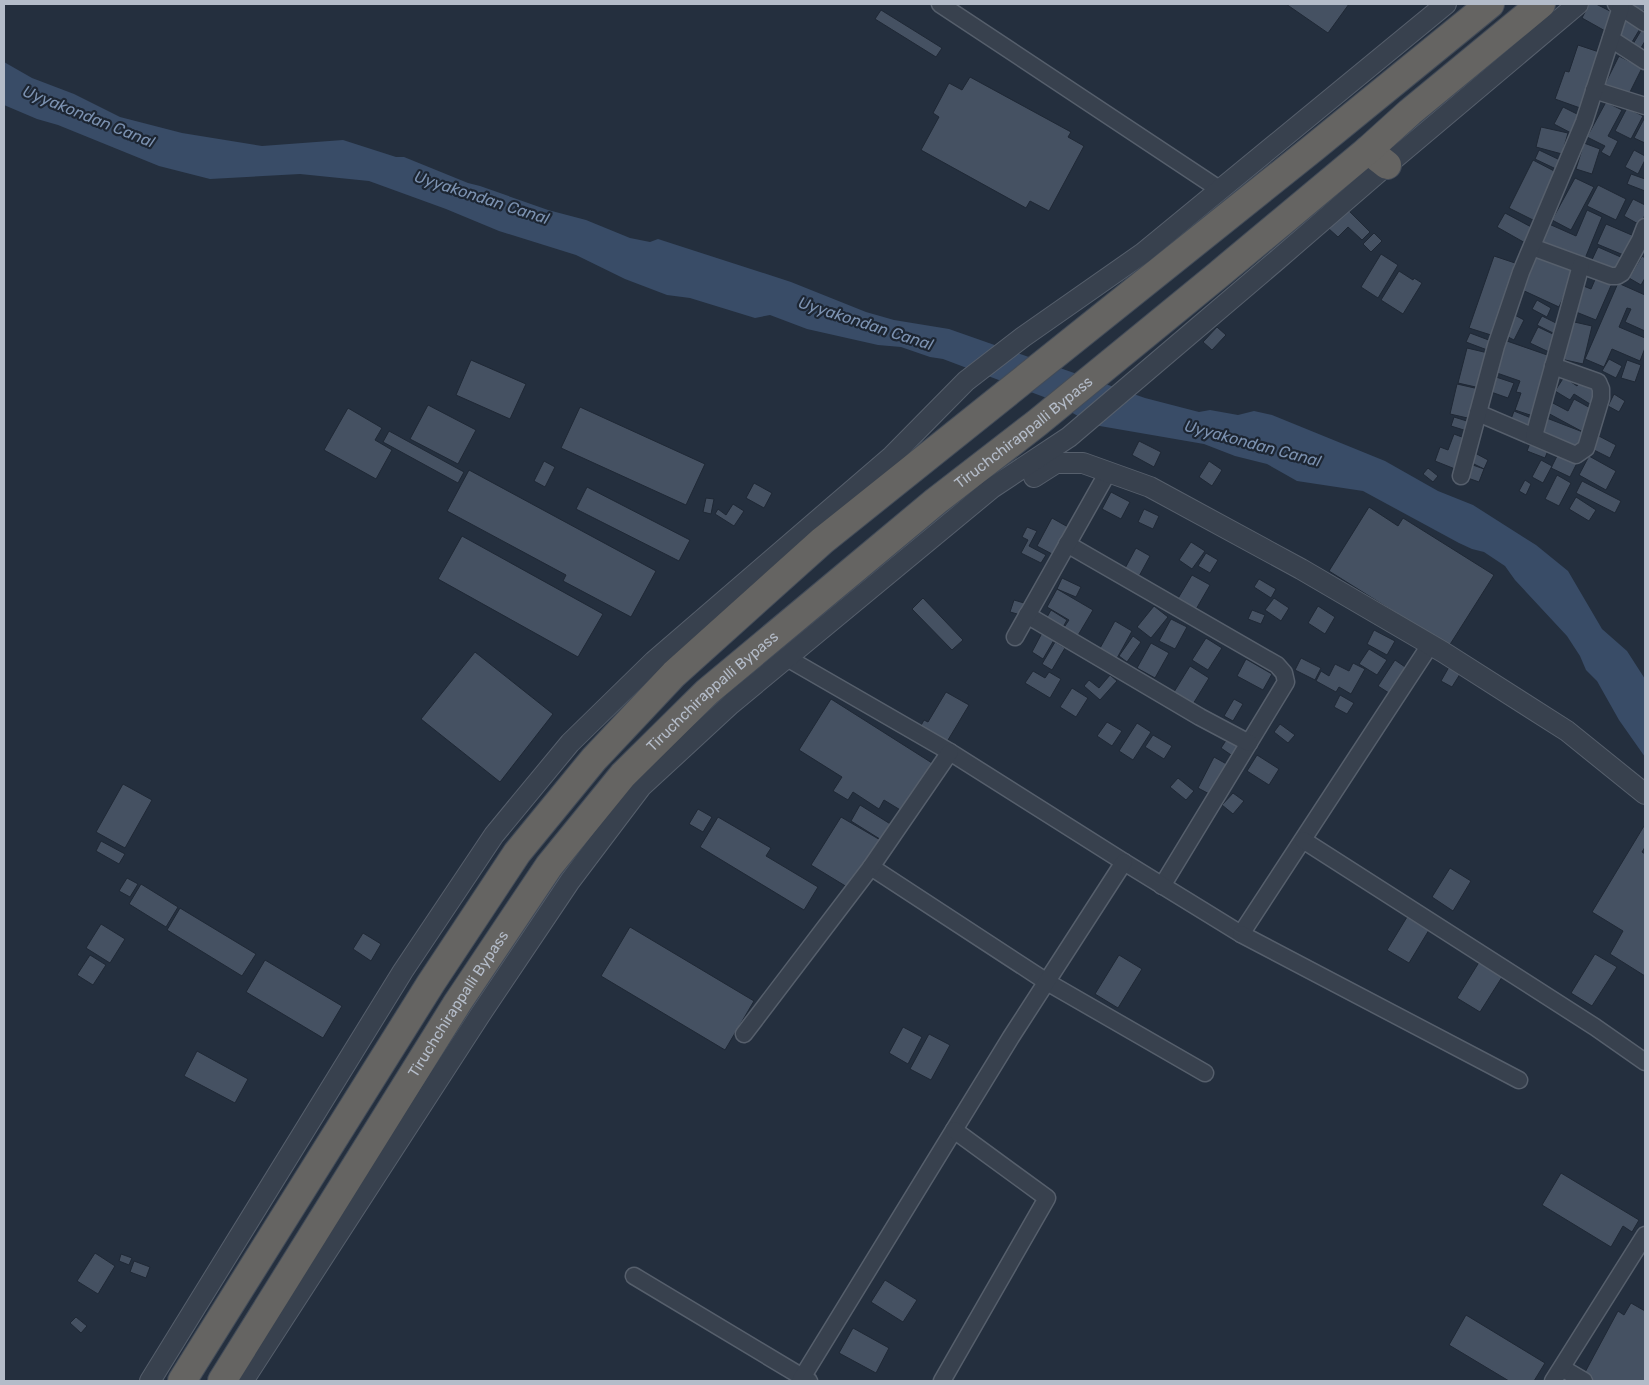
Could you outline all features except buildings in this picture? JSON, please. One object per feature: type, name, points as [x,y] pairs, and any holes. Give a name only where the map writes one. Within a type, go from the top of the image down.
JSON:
[{"type":"highway","points":[[182,1381],[431,982],[517,853],[594,758],[674,674],[822,541],[1490,4]]},
{"type":"highway","name":"Tiruchchirappalli Bypass","points":[[222,1381],[458,1002],[549,866],[623,775],[707,692],[936,501],[1037,423],[1337,175],[1377,157],[1410,112],[1541,4]]},
{"type":"street","points":[[940,4],[1219,189]]},
{"type":"street","points":[[150,1381],[402,971],[494,835],[570,744],[654,661],[892,456],[966,381],[1143,253],[1446,4]]},
{"type":"street","points":[[244,1381],[480,1015],[570,880],[641,787],[731,704],[992,488],[1069,437],[1277,260],[1377,157],[1578,4]]},
{"type":"street","points":[[1461,476],[1496,346],[1521,272],[1584,122],[1611,39],[1618,5],[1645,24]]},
{"type":"street","points":[[1611,39],[1645,61]]},
{"type":"street","points":[[1594,90],[1645,106]]},
{"type":"street","points":[[1532,247],[1611,276],[1617,276],[1622,273],[1645,227]]},
{"type":"street","points":[[1534,436],[1581,265]]},
{"type":"street","points":[[1478,413],[1576,455],[1582,452],[1586,448],[1601,398],[1601,389],[1598,382],[1553,366]]},
{"type":"street","points":[[949,524],[991,504],[1056,462],[1082,463],[1150,487],[1301,569],[1430,645],[1567,732],[1645,794]]},
{"type":"street","points":[[1015,637],[1108,472]]},
{"type":"street","points":[[1067,544],[1277,665],[1284,673],[1286,682],[1162,886]]},
{"type":"street","points":[[1028,615],[1200,717],[1249,743]]},
{"type":"street","points":[[1241,934],[1430,645]]},
{"type":"street","points":[[787,658],[950,752],[1241,934],[1519,1080]]},
{"type":"street","points":[[744,1034],[871,867],[950,752]]},
{"type":"street","points":[[1302,840],[1595,1027],[1645,1062]]},
{"type":"street","points":[[634,1276],[804,1380],[954,1130],[1124,862]]},
{"type":"street","points":[[871,867],[1047,982],[1205,1074]]},
{"type":"street","points":[[942,1381],[1046,1198],[954,1130]]},
{"type":"street","points":[[1584,1381],[1558,1375],[1645,1235]]},
{"type":"water","name":"Uyyakondan Canal","points":[[4,62],[32,78],[74,94],[120,117],[182,133],[262,146],[343,140],[396,157],[404,157],[468,183],[548,210],[586,220],[630,238],[650,242],[658,239],[791,282],[866,312],[894,320],[949,329],[1145,398],[1199,412],[1210,410],[1238,415],[1254,411],[1272,415],[1385,461],[1438,491],[1473,505],[1536,545],[1568,571],[1602,629],[1627,651],[1645,679],[1645,757],[1619,720],[1597,681],[1586,670],[1580,656],[1567,636],[1515,580],[1505,566],[1484,552],[1459,543],[1363,491],[1297,481],[1267,464],[1235,456],[1204,444],[1094,425],[1044,397],[943,359],[930,357],[901,347],[878,345],[807,329],[770,315],[755,318],[690,298],[667,295],[625,279],[576,255],[499,231],[446,209],[369,181],[300,174],[210,179],[159,166],[4,105]]}]
